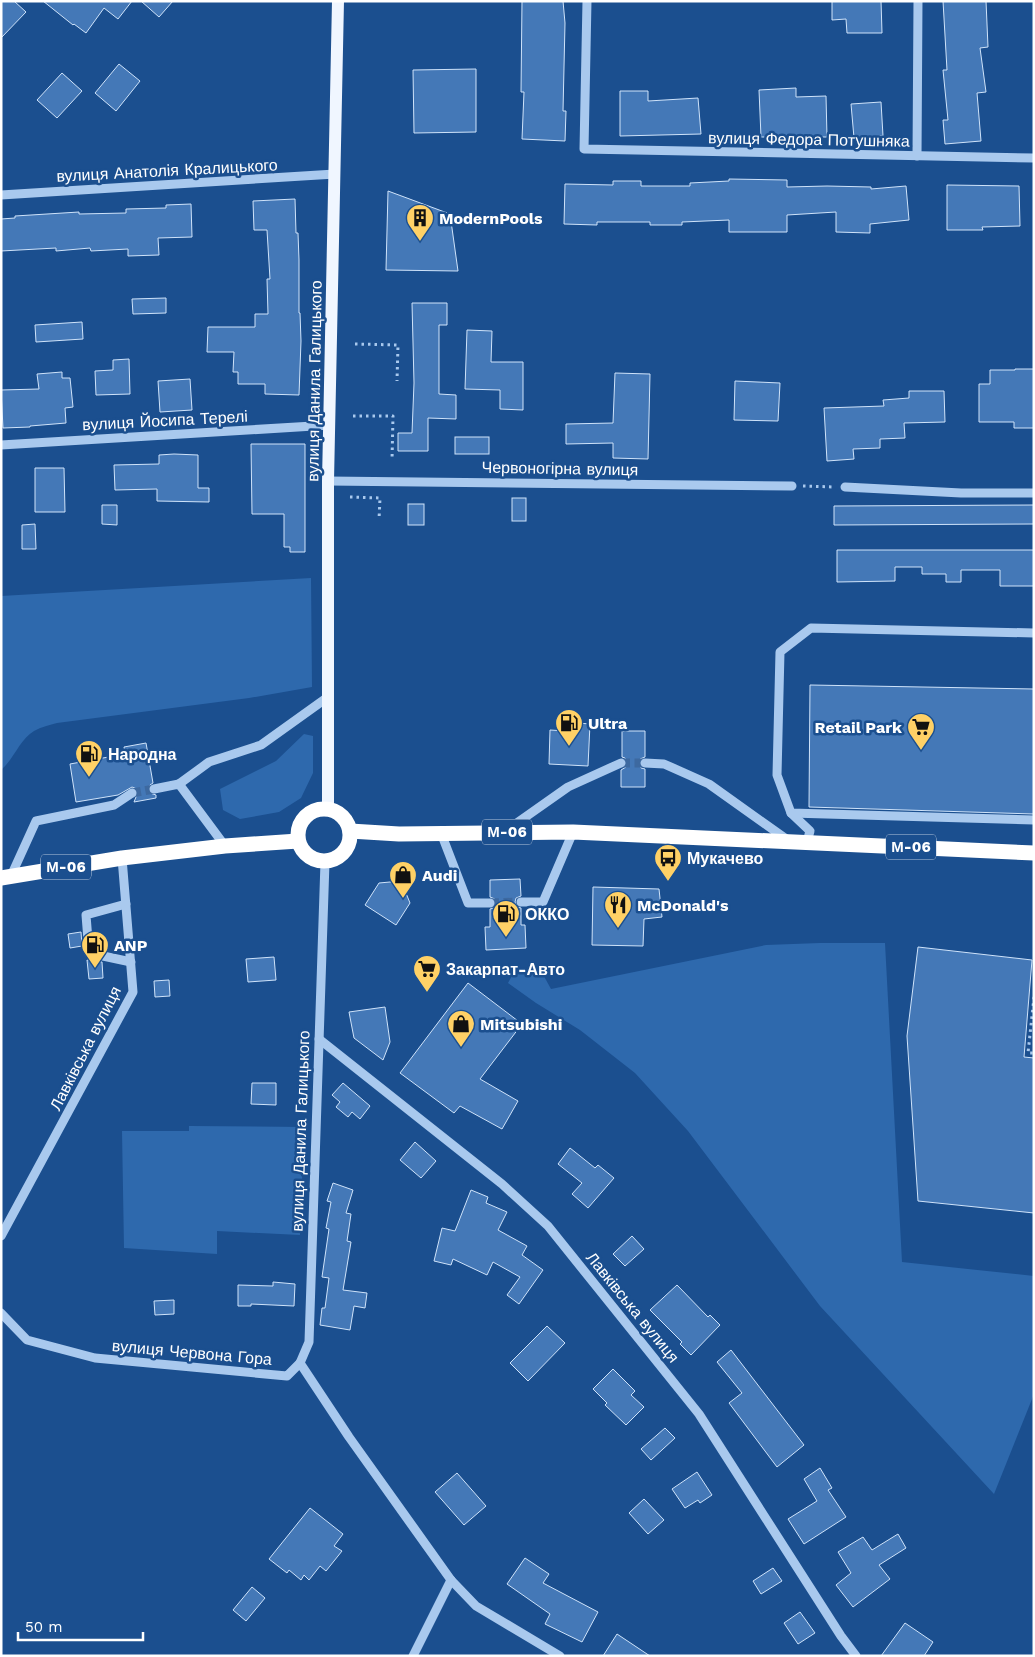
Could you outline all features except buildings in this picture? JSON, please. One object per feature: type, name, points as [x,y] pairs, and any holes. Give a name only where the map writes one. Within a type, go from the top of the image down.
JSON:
[{"type":"highway","points":[[328,809],[338,813],[346,821],[350,831],[349,842],[344,852],[336,859],[325,862],[313,859],[304,852],[298,841],[298,831],[302,821],[308,814],[318,810],[328,809]]},
{"type":"highway","name":"М-06","points":[[350,831],[398,834],[572,832],[1034,854]]},
{"type":"highway","name":"М-06","points":[[6,877],[122,858],[225,846],[298,841]]},
{"type":"main road","name":"вулиця Данила Галицького","points":[[328,809],[328,481],[338,1]]},
{"type":"street","name":"вулиця Федора Потушняка","points":[[587,1],[584,149],[1034,158]]},
{"type":"street","points":[[917,156],[918,1]]},
{"type":"street","name":"вулиця Анатолія Кралицького","points":[[1,195],[335,174]]},
{"type":"street","name":"вулиця Йосипа Терелі","points":[[1,445],[330,425]]},
{"type":"street","name":"Червоногірна вулиця","points":[[328,481],[792,486]]},
{"type":"street","points":[[845,487],[961,493],[1034,493]]},
{"type":"street","points":[[807,842],[810,831],[791,813],[777,775],[780,652],[811,628],[1034,633]]},
{"type":"street","points":[[154,789],[179,784],[209,762],[261,745],[328,697]]},
{"type":"street","points":[[504,832],[568,787],[622,763]]},
{"type":"street","points":[[645,763],[664,764],[709,784],[789,841]]},
{"type":"street","points":[[179,784],[225,846]]},
{"type":"street","points":[[6,877],[36,821],[114,805],[132,793]]},
{"type":"street","points":[[791,813],[1034,820]]},
{"type":"street","points":[[521,902],[543,902],[572,832]]},
{"type":"street","points":[[441,833],[468,903],[490,903]]},
{"type":"street","name":"Лавківська вулиця","points":[[1,1236],[133,992],[122,858]]},
{"type":"street","name":"вулиця Данила Галицького","points":[[300,1364],[309,1342],[325,862]]},
{"type":"street","points":[[126,904],[86,915],[89,953],[131,962]]},
{"type":"street","name":"Лавківська вулиця","points":[[319,1038],[502,1184],[548,1226],[699,1414],[841,1636],[856,1656]]},
{"type":"street","name":"вулиця Червона Гора","points":[[1,1313],[27,1340],[95,1358],[287,1376],[300,1364]]},
{"type":"street","points":[[300,1364],[349,1437],[451,1580],[476,1606],[560,1656]]},
{"type":"street","points":[[413,1656],[451,1580]]},
{"type":"path","points":[[355,344],[398,346],[397,381]]},
{"type":"path","points":[[353,416],[393,416],[392,460]]},
{"type":"path","points":[[792,486],[845,487]]},
{"type":"path","points":[[350,497],[380,498],[379,520]]},
{"type":"path","points":[[1034,997],[1028,1053],[1034,1054]]},
{"type":"shaded area","points":[[311,578],[312,687],[249,698],[57,723],[40,728],[29,735],[1,770],[1,596]]},
{"type":"shaded area","points":[[304,734],[313,736],[313,773],[301,798],[279,812],[240,819],[223,810],[220,789],[276,761]]},
{"type":"shaded area","points":[[885,943],[902,1262],[1034,1276],[1034,1394],[994,1494],[820,1306],[688,1131],[635,1073],[580,1030],[508,983],[515,970],[540,969],[551,989],[766,945]]},
{"type":"shaded area","points":[[189,1126],[304,1127],[300,1235],[217,1231],[217,1254],[124,1248],[122,1131],[189,1131]]},
{"type":"tunnel","points":[[621,763],[645,763]]},
{"type":"tunnel","points":[[132,793],[154,789]]},
{"type":"tunnel","points":[[490,903],[521,902]]},
{"type":"place","name":"ModernPools","points":[[420,242]]},
{"type":"place","name":"Ultra","points":[[569,747]]},
{"type":"place","name":"Retail Park","points":[[921,751]]},
{"type":"place","name":"Народна","points":[[89,778]]},
{"type":"place","name":"Мукачево","points":[[668,882]]},
{"type":"place","name":"Audi","points":[[403,899]]},
{"type":"place","name":"McDonald's","points":[[618,929]]},
{"type":"place","name":"ОККО","points":[[506,938]]},
{"type":"place","name":"ANP","points":[[95,969]]},
{"type":"place","name":"Закарпат-Авто","points":[[427,993]]},
{"type":"place","name":"Mitsubishi","points":[[461,1048]]}]
